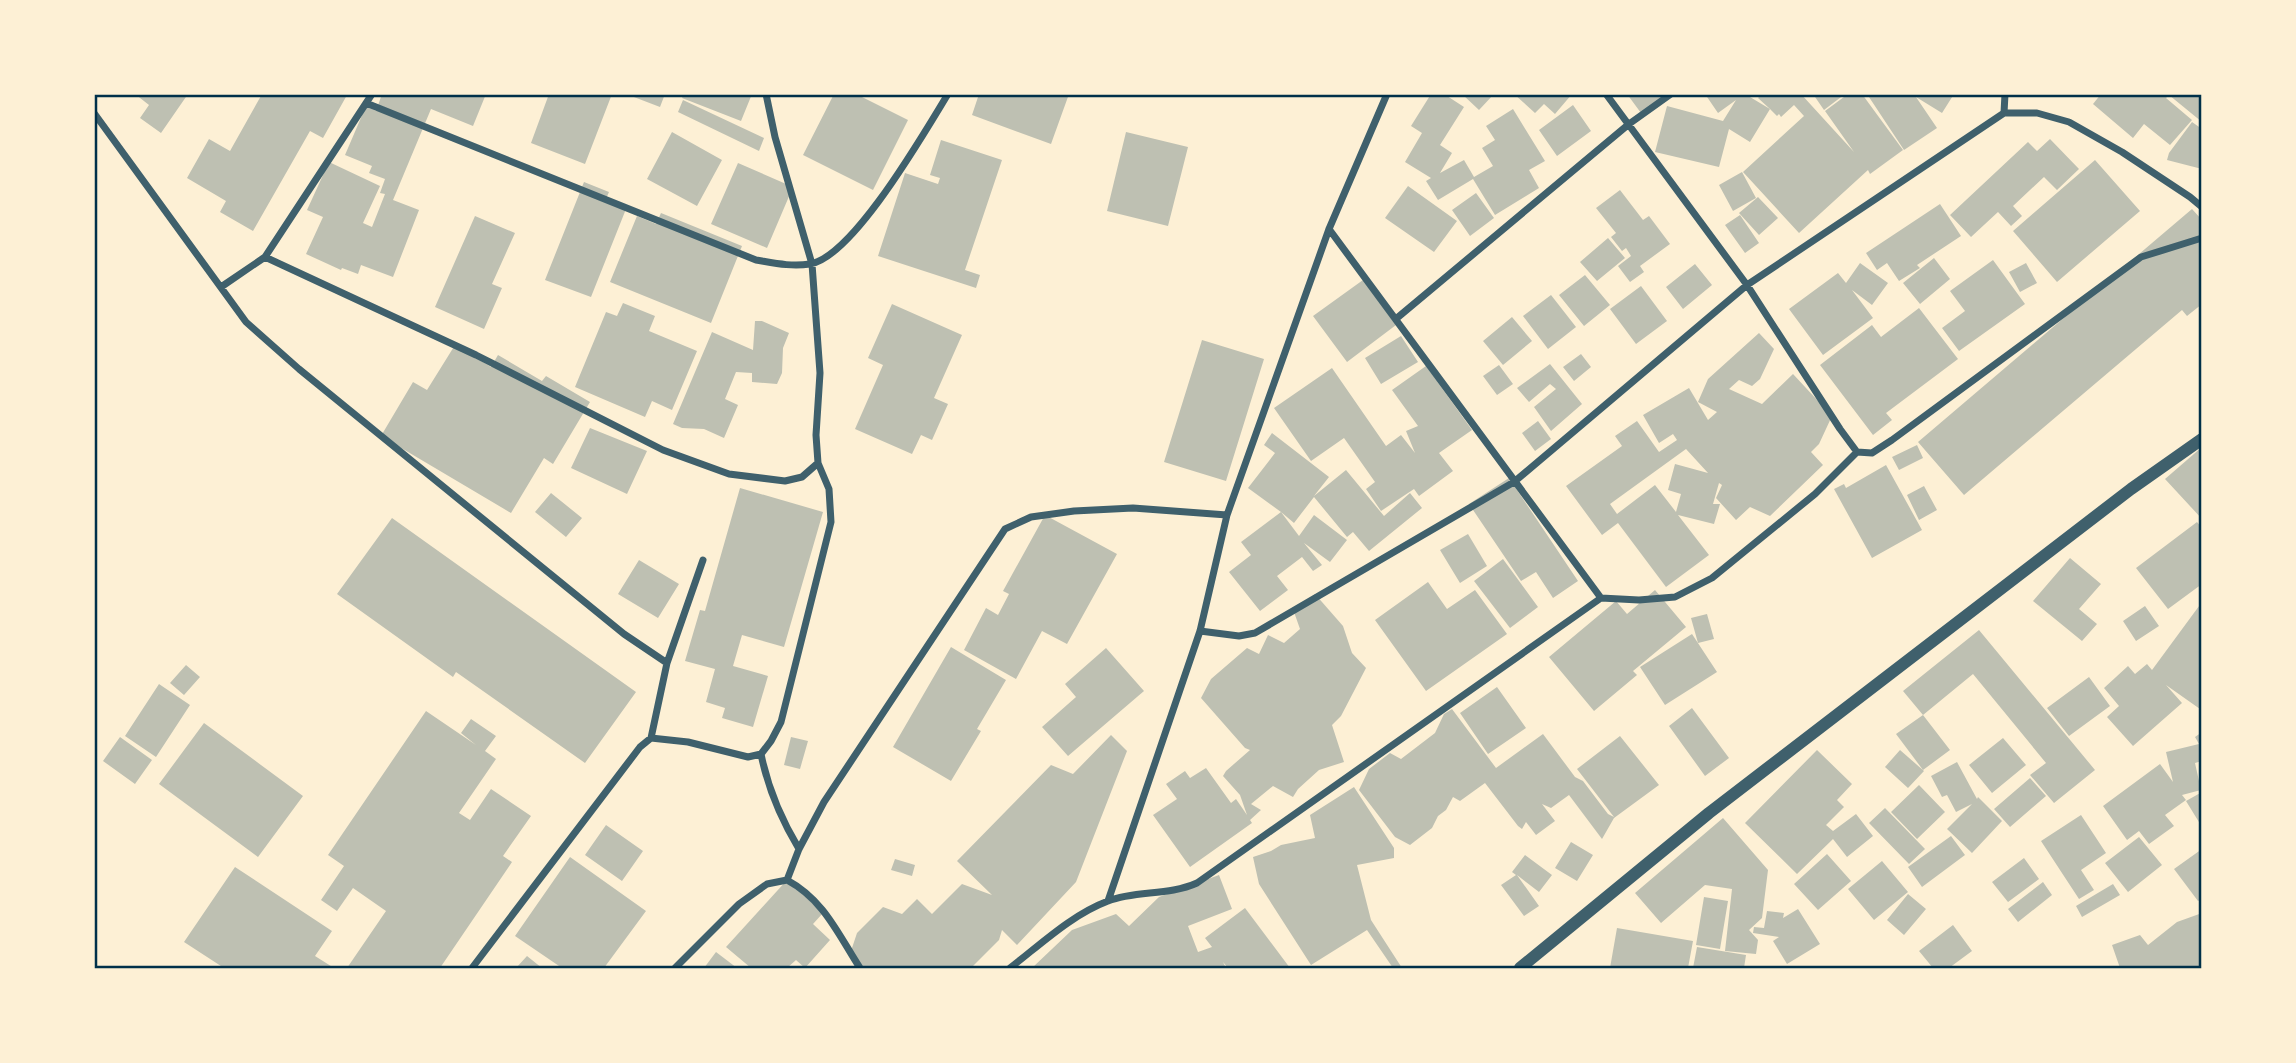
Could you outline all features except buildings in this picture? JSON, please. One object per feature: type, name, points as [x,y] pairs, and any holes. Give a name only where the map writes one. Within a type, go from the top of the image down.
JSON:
[{"type":"street","points":[[221,287],[265,257],[372,94]]},
{"type":"street","points":[[651,738],[688,742],[748,757],[761,754],[781,722],[831,522],[829,489],[818,463],[816,435],[820,373],[812,264],[775,137],[766,94]]},
{"type":"street","points":[[366,103],[756,260],[786,265],[812,264],[838,249],[859,228],[948,94]]},
{"type":"street","points":[[1108,901],[1200,631],[1227,515],[1329,229],[1387,94]]},
{"type":"street","points":[[1606,94],[1747,285],[1857,452]]},
{"type":"street","points":[[1397,318],[1629,124],[1671,94]]},
{"type":"street","points":[[2004,113],[2005,94]]},
{"type":"street","points":[[94,113],[246,322],[299,369],[624,634],[667,663]]},
{"type":"street","points":[[1200,631],[1239,636],[1255,633],[1514,482],[1747,285],[2004,113],[2037,113],[2069,122],[2122,152],[2202,207]]},
{"type":"street","points":[[1329,229],[1601,598]]},
{"type":"street","points":[[1010,968],[1063,927],[1108,901],[1131,895],[1182,890],[1197,883],[1601,598],[1639,600],[1675,597],[1712,578],[1815,494],[1857,452],[1872,453],[1892,440],[2141,257],[2202,238]]},
{"type":"street","points":[[265,257],[476,355],[663,450],[729,474],[752,479],[785,481],[802,477],[818,463]]},
{"type":"street","points":[[1520,968],[1709,813],[2131,489],[2202,439]]},
{"type":"street","points":[[788,880],[799,849],[824,802],[1005,529],[1031,517],[1074,511],[1133,508],[1227,515]]},
{"type":"street","points":[[472,968],[640,747],[651,738],[667,663],[703,560]]},
{"type":"street","points":[[761,754],[765,778],[799,849]]},
{"type":"street","points":[[675,968],[739,904],[767,884],[788,880],[818,902],[860,968]]}]
